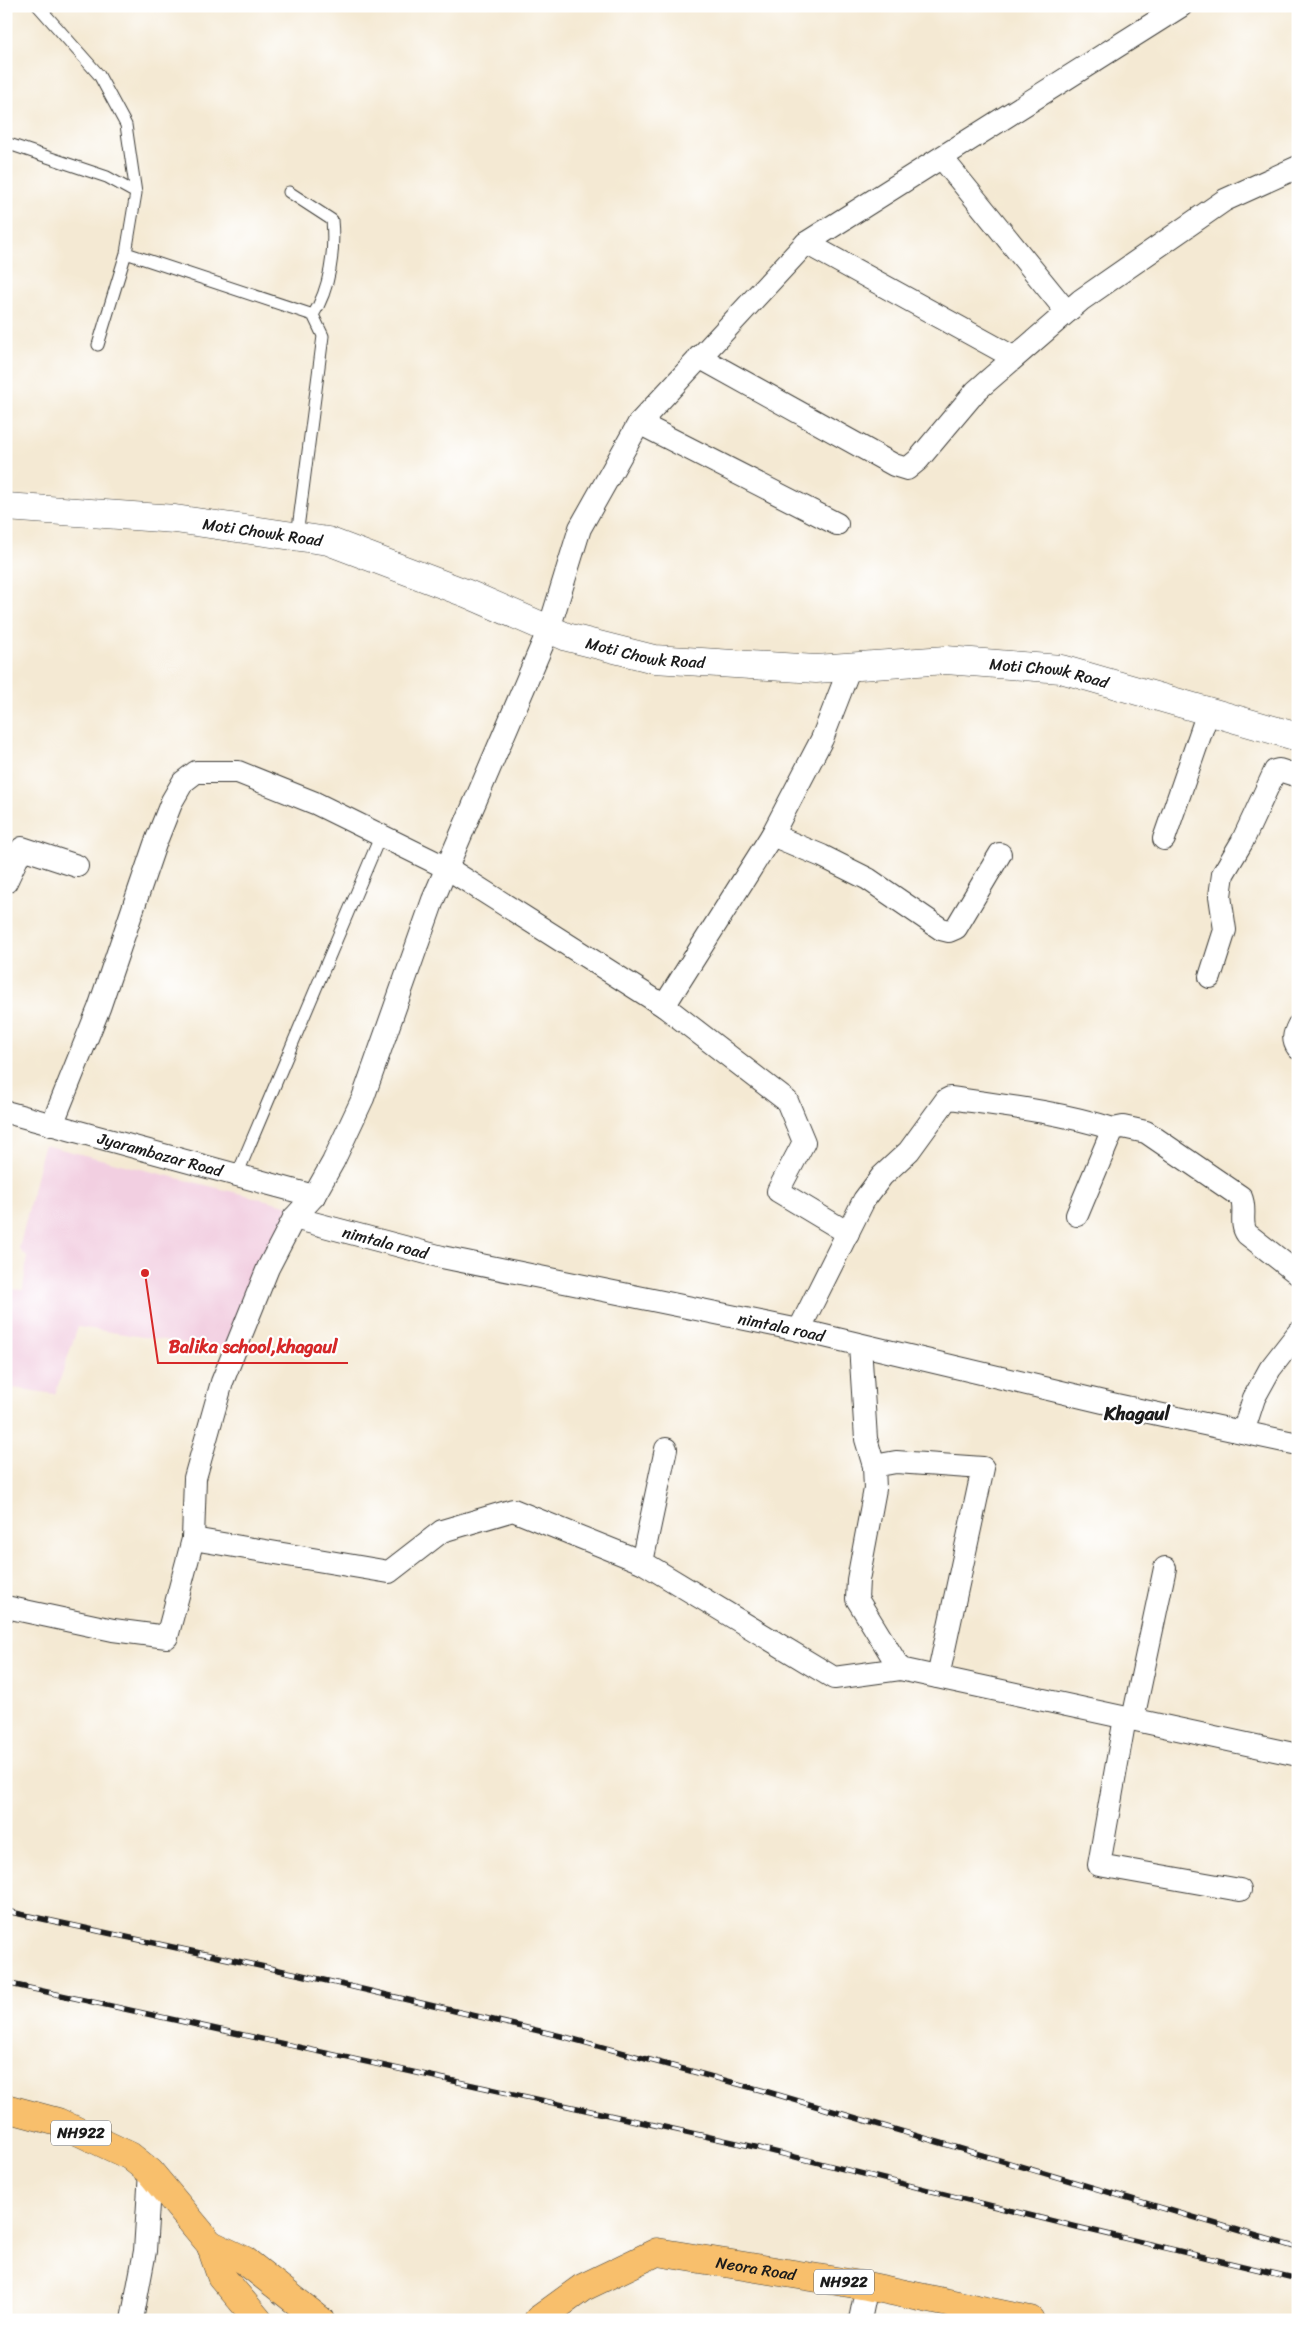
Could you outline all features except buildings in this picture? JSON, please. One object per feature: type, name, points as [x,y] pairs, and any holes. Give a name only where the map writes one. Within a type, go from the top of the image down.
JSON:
[{"type":"main road","name":"NH922","points":[[6,2108],[58,2122],[130,2156],[150,2172]]},
{"type":"main road","points":[[150,2172],[210,2244],[221,2276],[258,2320]]},
{"type":"main road","points":[[210,2244],[244,2260],[320,2320]]},
{"type":"main road","name":"Neora Road","points":[[538,2320],[582,2288],[657,2252],[867,2286],[1030,2320]]},
{"type":"street","points":[[6,1607],[113,1630],[168,1637],[193,1539],[195,1478],[222,1382],[268,1268],[294,1218],[314,1196],[333,1162],[363,1098],[434,900],[548,629],[580,528],[639,422],[806,242],[1181,6]]},
{"type":"street","points":[[942,158],[1068,312]]},
{"type":"street","points":[[700,357],[894,465],[907,469],[918,460],[976,391],[1081,300],[1225,200],[1298,167]]},
{"type":"street","points":[[806,242],[1013,357]]},
{"type":"street","points":[[639,422],[837,524]]},
{"type":"street","name":"Moti Chowk Road","points":[[6,507],[175,519],[328,541],[468,594],[567,637],[654,659],[816,669],[946,660],[1061,669],[1298,737]]},
{"type":"street","points":[[664,1006],[772,835],[822,739],[850,667]]},
{"type":"street","points":[[1164,839],[1208,712]]},
{"type":"street","points":[[1210,977],[1225,930],[1220,896],[1223,874],[1242,842],[1275,772],[1277,770],[1298,776]]},
{"type":"street","points":[[52,1125],[99,1008],[155,844],[172,801],[183,782],[196,772],[238,772],[315,803],[380,837],[447,868],[664,1006],[787,1101],[804,1142],[778,1191],[848,1233]]},
{"type":"street","points":[[772,835],[822,856],[868,879],[941,929],[949,931],[956,928],[1000,854]]},
{"type":"street","points":[[6,882],[14,844],[77,866]]},
{"type":"street","points":[[1298,1026],[1294,1036],[1294,1043],[1298,1048]]},
{"type":"street","points":[[799,1330],[864,1200],[882,1176],[909,1151],[946,1100],[950,1098],[1034,1109],[1074,1117],[1113,1129],[1123,1127],[1146,1132],[1241,1198],[1244,1206],[1243,1228],[1247,1234],[1298,1274]]},
{"type":"street","name":"Jyarambazar Road","points":[[6,1112],[314,1196]]},
{"type":"street","points":[[1077,1215],[1113,1129]]},
{"type":"street","name":"nimtala road","points":[[294,1218],[442,1257],[799,1330],[1116,1405],[1298,1444]]},
{"type":"street","points":[[1243,1432],[1254,1398],[1270,1369],[1298,1333]]},
{"type":"street","points":[[860,1345],[866,1439],[874,1466],[876,1489],[858,1580],[858,1600],[900,1669]]},
{"type":"street","points":[[642,1562],[666,1449]]},
{"type":"street","points":[[874,1466],[896,1462],[983,1468],[938,1677]]},
{"type":"street","points":[[193,1539],[389,1572],[442,1531],[512,1510],[642,1562],[834,1678],[900,1669],[1298,1755]]},
{"type":"street","points":[[1165,1568],[1129,1719],[1099,1865],[1240,1890]]},
{"type":"street","points":[[132,2320],[145,2251],[150,2172]]},
{"type":"street","points":[[860,2320],[867,2286]]},
{"type":"lane","points":[[38,6],[99,75],[126,125],[136,193],[132,226],[126,253],[98,345]]},
{"type":"lane","points":[[6,143],[107,177],[136,193]]},
{"type":"lane","points":[[289,192],[332,220],[334,240],[323,299],[314,315]]},
{"type":"lane","points":[[126,253],[314,315],[323,336],[297,536]]},
{"type":"lane","points":[[237,1175],[380,837]]},
{"type":"shaded area","points":[[44,1145],[290,1206],[236,1351],[78,1327],[55,1394],[6,1387],[6,1309],[10,1289],[23,1290],[27,1257],[19,1249]]},
{"type":"railway","points":[[6,1911],[302,1975],[565,2037],[768,2092],[1298,2248]]},
{"type":"railway","points":[[6,1983],[755,2147],[1077,2227],[1298,2279]]},
{"type":"place","name":"Balika school,khagaul","points":[[145,1273]]},
{"type":"district","name":"Khagaul","points":[[1137,1413]]}]
